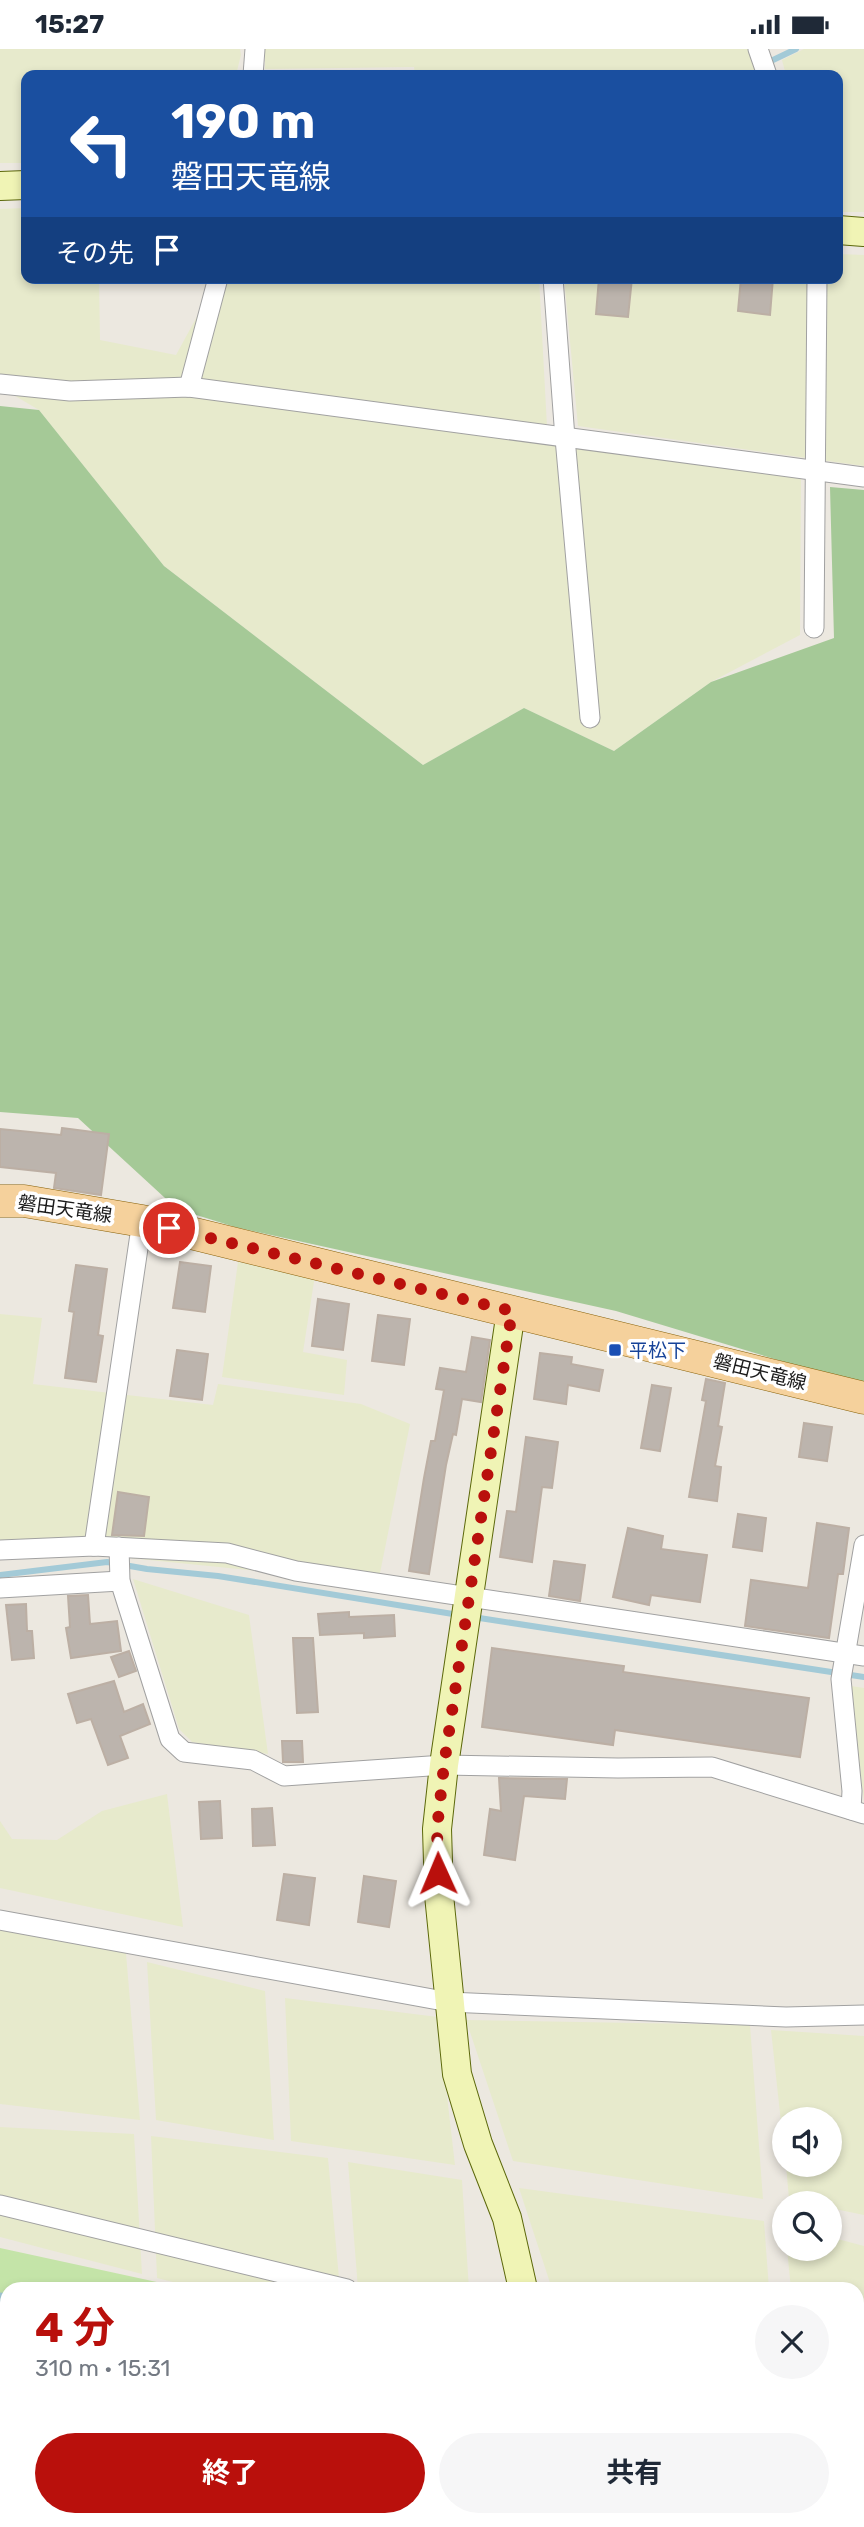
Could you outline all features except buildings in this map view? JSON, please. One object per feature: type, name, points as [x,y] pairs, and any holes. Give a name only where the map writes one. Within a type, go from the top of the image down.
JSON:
[{"type":"main road","name":"磐田天竜線","points":[[0,1201],[24,1201],[142,1221],[864,1398]]},
{"type":"street","points":[[253,70],[254,49]]},
{"type":"street","points":[[761,50],[766,70]]},
{"type":"street","points":[[0,186],[21,185]]},
{"type":"street","points":[[843,230],[864,232]]},
{"type":"street","points":[[190,387],[216,284]]},
{"type":"street","points":[[553,284],[590,718]]},
{"type":"street","points":[[814,628],[817,284]]},
{"type":"street","points":[[0,384],[70,391],[190,387],[864,477]]},
{"type":"street","points":[[94,1546],[142,1221]]},
{"type":"street","points":[[512,1311],[444,1765],[437,1829],[439,1895],[457,2074],[478,2144],[507,2218],[521,2282]]},
{"type":"street","points":[[858,1812],[852,1791],[849,1662],[864,1545]]},
{"type":"street","points":[[0,1550],[94,1546],[227,1553],[296,1571],[469,1607],[849,1662]]},
{"type":"street","points":[[119,1547],[120,1581],[170,1739],[184,1752],[253,1760],[284,1776],[444,1765],[712,1767],[858,1812]]},
{"type":"street","points":[[0,1588],[120,1581]]},
{"type":"street","points":[[0,1920],[449,2002],[786,2017],[864,2015]]},
{"type":"street","points":[[0,2205],[318,2282]]},
{"type":"green space","points":[[0,49],[240,49],[237,70],[21,70],[21,163],[0,163]]},
{"type":"green space","points":[[265,49],[758,49],[765,70],[414,70],[414,67],[265,69]]},
{"type":"green space","points":[[804,49],[864,49],[864,212],[843,212],[843,70],[785,70],[782,60]]},
{"type":"green space","points":[[21,208],[21,284],[99,284],[100,340],[176,355],[215,284],[539,284],[548,445],[801,477],[800,635],[711,682],[614,751],[524,708],[423,765],[164,566],[39,410],[0,387],[0,209]]},
{"type":"green space","points":[[843,254],[864,255],[864,466],[578,426],[565,284],[843,284]]},
{"type":"green space","points":[[0,406],[39,410],[164,566],[423,765],[524,708],[614,751],[711,682],[834,638],[830,487],[864,490],[864,1386],[616,1311],[235,1227],[177,1209],[78,1118],[0,1112]]},
{"type":"green space","points":[[238,1262],[315,1275],[303,1352],[347,1360],[344,1395],[222,1377]]},
{"type":"green space","points":[[0,1314],[42,1318],[33,1384],[213,1405],[218,1384],[361,1404],[410,1424],[378,1583],[0,1545]]},
{"type":"green space","points":[[133,1579],[249,1615],[268,1754],[192,1742],[179,1729]]},
{"type":"green space","points":[[851,1686],[864,1688],[864,1802]]},
{"type":"green space","points":[[167,1794],[183,1927],[0,1888],[0,1821],[12,1839],[57,1840],[102,1811]]},
{"type":"green space","points":[[0,1930],[126,1953],[140,2120],[0,2104]]},
{"type":"green space","points":[[147,1962],[265,1991],[274,2140],[156,2120]]},
{"type":"green space","points":[[285,1998],[438,2017],[455,2165],[291,2141]]},
{"type":"green space","points":[[466,2020],[750,2025],[763,2199],[513,2161]]},
{"type":"green space","points":[[771,2030],[864,2036],[864,2215],[842,2210],[842,2191],[788,2191],[787,2177],[842,2177],[842,2107],[779,2107]]},
{"type":"green space","points":[[0,2127],[134,2134],[142,2274],[0,2237]]},
{"type":"green space","points":[[151,2136],[328,2158],[339,2282],[173,2282],[157,2278]]},
{"type":"green space","points":[[348,2162],[462,2180],[469,2282],[357,2282]]},
{"type":"green space","points":[[519,2188],[764,2221],[768,2282],[550,2282]]},
{"type":"green space","points":[[842,2240],[864,2246],[864,2282],[790,2282],[788,2261],[842,2261]]},
{"type":"green space","points":[[0,2248],[157,2282],[0,2282]]},
{"type":"waterway","points":[[773,60],[796,49]]},
{"type":"waterway","points":[[0,1575],[107,1562],[218,1576],[459,1615]]},
{"type":"waterway","points":[[473,1617],[864,1677]]},
{"type":"place","name":"平松下","points":[[615,1350]]},
{"type":"route","points":[[169,1228],[512,1311],[444,1765],[437,1829],[438,1873]]}]
